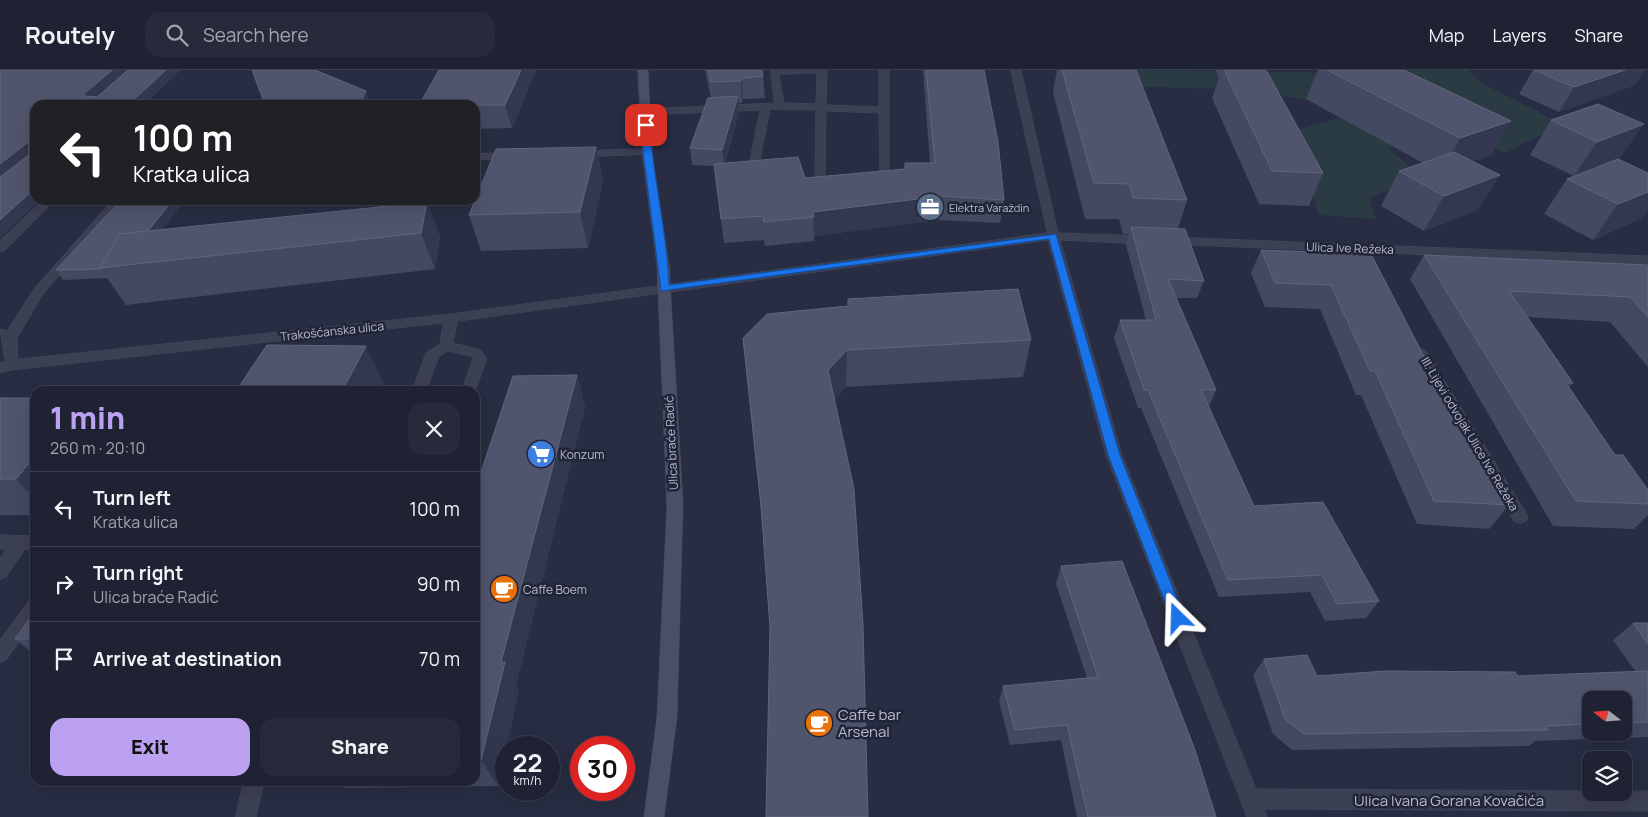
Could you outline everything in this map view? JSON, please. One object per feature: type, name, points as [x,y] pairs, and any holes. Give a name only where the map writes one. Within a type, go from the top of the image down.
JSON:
[{"type":"main road","name":"Ulica braće Radić","points":[[643,70],[647,152],[663,265],[675,505],[667,717],[654,817]]},
{"type":"street","points":[[779,106],[774,72],[818,70]]},
{"type":"street","points":[[820,176],[822,70]]},
{"type":"street","points":[[884,70],[885,175]]},
{"type":"street","points":[[1016,70],[1053,236],[1114,455],[1253,808]]},
{"type":"street","points":[[645,112],[779,106],[884,110]]},
{"type":"street","points":[[755,160],[766,107]]},
{"type":"street","points":[[570,154],[647,152]]},
{"type":"street","points":[[480,157],[523,156]]},
{"type":"street","points":[[0,248],[44,205]]},
{"type":"street","points":[[6,367],[5,336],[38,292],[115,205]]},
{"type":"street","name":"Ulica Ive Režeka","points":[[664,289],[1053,236],[1648,260]]},
{"type":"street","points":[[1357,248],[1367,265]]},
{"type":"street","points":[[1634,260],[1648,275]]},
{"type":"street","name":"Trakošćanska ulica","points":[[6,367],[451,318],[664,289]]},
{"type":"street","points":[[446,346],[451,318]]},
{"type":"street","name":"III. Lijevi odvojak Ulice Ive Režeka","points":[[1413,340],[1520,517]]},
{"type":"street","points":[[421,386],[432,353],[446,346],[476,353],[480,359],[470,386]]},
{"type":"street","points":[[0,542],[28,543]]},
{"type":"street","points":[[0,572],[28,543]]},
{"type":"street","points":[[0,654],[30,613]]},
{"type":"street","points":[[246,817],[253,786]]},
{"type":"street","name":"Ulica Ivana Gorana Kovačića","points":[[1253,808],[1648,801]]},
{"type":"shaded area","points":[[1119,70],[1358,73],[1364,70],[1468,70],[1483,84],[1562,124],[1505,153],[1449,126],[1389,149],[1424,178],[1369,198],[1376,219],[1319,215],[1292,132],[1387,103],[1353,85],[1305,100],[1249,90],[1123,86]]},
{"type":"building","points":[[0,70],[112,70],[84,94],[84,96],[97,97],[128,70],[166,70],[133,100],[30,100],[30,193],[0,220],[0,177],[29,155],[29,144],[27,143],[0,164]]},
{"type":"building","points":[[252,70],[315,70],[366,91],[362,100],[263,100]]},
{"type":"building","points":[[439,70],[521,70],[505,105],[480,105],[480,100],[422,100]]},
{"type":"building","points":[[708,70],[762,70],[763,76],[742,78],[741,81],[711,82]]},
{"type":"building","points":[[926,70],[984,70],[998,142],[1004,200],[942,196],[813,212],[814,217],[764,222],[763,216],[721,219],[714,164],[798,157],[805,178],[905,169],[905,163],[935,163]]},
{"type":"building","points":[[1062,70],[1136,70],[1187,200],[1133,198],[1129,184],[1094,183]]},
{"type":"building","points":[[1224,70],[1266,70],[1323,173],[1272,171]]},
{"type":"building","points":[[1327,70],[1404,70],[1511,121],[1460,138]]},
{"type":"building","points":[[1534,70],[1625,70],[1574,87]]},
{"type":"building","points":[[738,96],[722,150],[690,148],[708,98]]},
{"type":"building","points":[[1598,104],[1644,124],[1597,142],[1551,120]]},
{"type":"building","points":[[596,147],[580,212],[469,215],[473,205],[480,205],[480,188],[496,149]]},
{"type":"building","points":[[1454,152],[1500,175],[1444,196],[1399,171]]},
{"type":"building","points":[[1618,159],[1648,173],[1648,192],[1618,204],[1567,179]]},
{"type":"building","points":[[116,205],[169,205],[148,231],[119,234],[100,269],[56,270]]},
{"type":"building","points":[[398,205],[426,205],[421,233],[100,268],[119,234]]},
{"type":"building","points":[[1131,227],[1185,229],[1204,281],[1168,279],[1216,390],[1201,390],[1254,506],[1323,502],[1379,601],[1337,604],[1322,575],[1228,580],[1148,390],[1144,390],[1120,320],[1156,320]]},
{"type":"building","points":[[1261,250],[1371,254],[1475,455],[1482,456],[1509,505],[1434,501],[1375,371],[1370,371],[1331,285],[1275,283]]},
{"type":"building","points":[[1424,255],[1648,265],[1648,317],[1630,297],[1509,291],[1573,383],[1566,383],[1615,455],[1623,455],[1648,490],[1648,504],[1576,501]]},
{"type":"building","points":[[1018,289],[1031,340],[847,350],[828,370],[854,489],[863,625],[868,817],[766,817],[770,628],[761,505],[743,338],[767,314],[848,306],[848,299]]},
{"type":"building","points":[[267,345],[366,346],[345,386],[239,386]]},
{"type":"building","points":[[577,375],[501,662],[505,662],[480,760],[480,475],[513,376]]},
{"type":"building","points":[[0,398],[30,398],[30,462],[16,479],[0,479]]},
{"type":"building","points":[[1122,561],[1195,750],[1216,817],[1088,817],[1067,725],[1015,730],[1003,686],[1098,677],[1061,566]]},
{"type":"building","points":[[30,618],[30,639],[15,639]]},
{"type":"building","points":[[1633,623],[1648,623],[1648,644]]},
{"type":"building","points":[[1307,655],[1317,676],[1385,671],[1515,672],[1518,676],[1648,671],[1648,722],[1632,723],[1632,691],[1582,691],[1582,724],[1546,726],[1548,730],[1304,734],[1285,719],[1264,659]]},
{"type":"place","name":"Elektra Varaždin","points":[[930,207]]},
{"type":"place","name":"Konzum","points":[[541,454]]},
{"type":"place","name":"Caffe Boem","points":[[504,589]]},
{"type":"place","name":"Caffe bar Arsenal","points":[[819,723]]},
{"type":"route","points":[[646,125],[647,152],[663,265],[664,289],[1053,236],[1114,455],[1178,618]]}]
